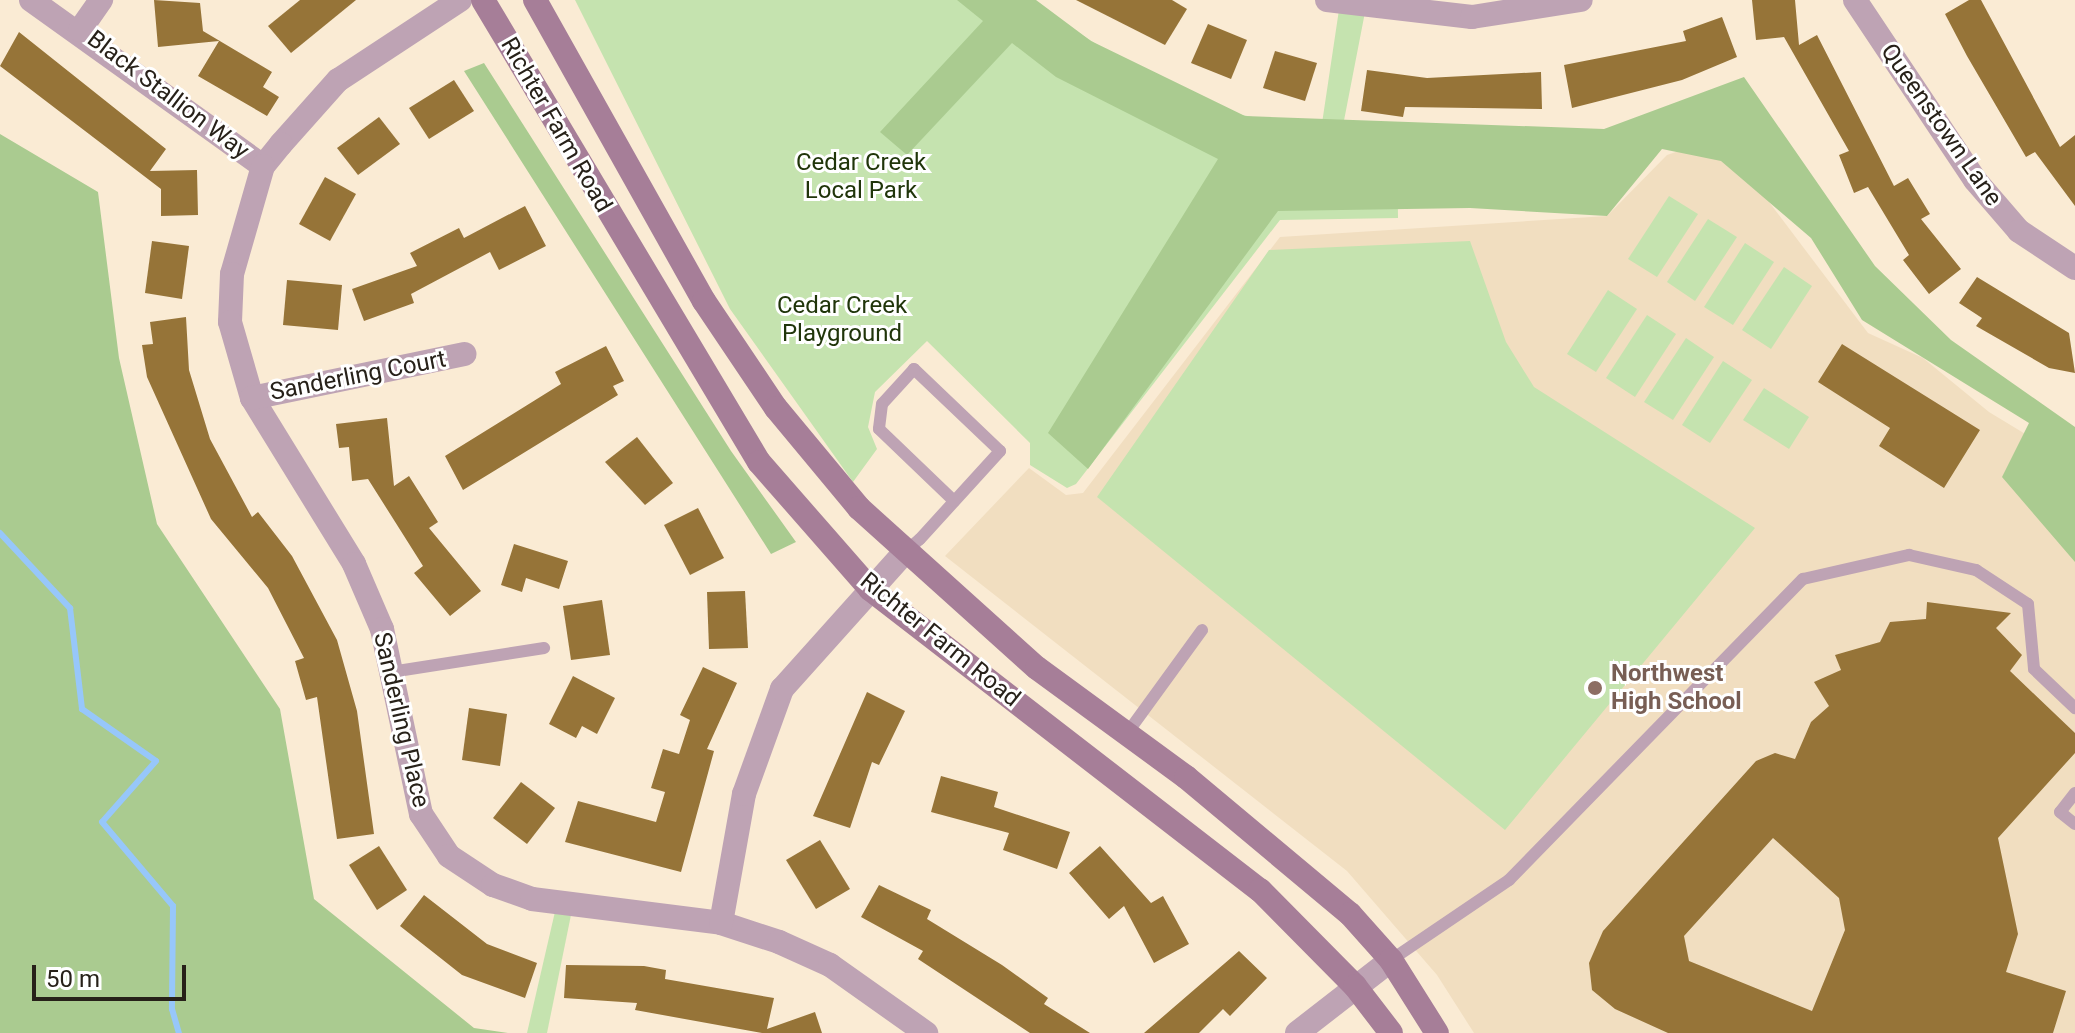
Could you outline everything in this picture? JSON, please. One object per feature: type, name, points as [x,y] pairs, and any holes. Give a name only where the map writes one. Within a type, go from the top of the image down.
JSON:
[{"type":"main road","name":"Richter Farm Road","points":[[483,0],[759,462],[870,589],[1260,890],[1355,986],[1391,1033]]},
{"type":"main road","name":"Richter Farm Road","points":[[535,0],[704,301],[760,384],[859,508],[1037,668],[1128,732],[1350,914],[1391,960],[1437,1033]]},
{"type":"street","name":"Black Stallion Way","points":[[31,0],[80,30],[263,166]]},
{"type":"street","points":[[80,30],[101,0]]},
{"type":"street","name":"Sanderling Place","points":[[460,0],[338,80],[263,166],[231,298],[230,322],[252,398],[354,564],[391,672],[421,814],[449,856],[532,899],[721,923],[830,965],[911,1029]]},
{"type":"street","points":[[1327,0],[1472,17],[1581,0]]},
{"type":"street","name":"Queenstown Lane","points":[[1855,0],[1975,180],[2019,231],[2075,268]]},
{"type":"street","name":"Sanderling Court","points":[[252,398],[465,354]]},
{"type":"street","points":[[721,923],[759,738],[782,689],[906,551]]},
{"type":"street","points":[[1297,1033],[1391,960]]},
{"type":"lane","points":[[906,551],[954,501],[1000,451],[914,369],[882,404],[879,429],[954,501]]},
{"type":"lane","points":[[1391,960],[1509,880],[1803,579],[1909,555],[1976,570],[2028,604],[2034,669],[2075,708]]},
{"type":"lane","points":[[1128,732],[1202,630]]},
{"type":"lane","points":[[391,672],[544,648]]},
{"type":"lane","points":[[2075,793],[2060,812],[2075,824]]},
{"type":"shaded area","name":"Northwest High School","points":[[1720,137],[1868,333],[1923,358],[1989,412],[2075,464],[2075,1033],[1474,1033],[1437,975],[1347,871],[945,556],[1029,468],[1066,495],[1083,493],[1280,237],[1607,216],[1667,155]]},
{"type":"green space","name":"Cedar Creek Local Park","points":[[575,0],[1027,0],[1104,49],[1237,114],[1321,130],[1340,3],[1366,7],[1341,136],[1397,136],[1398,218],[1280,220],[1076,484],[1067,488],[1030,465],[1030,443],[927,341],[875,392],[868,427],[877,449],[853,482],[730,309]]},
{"type":"green space","points":[[957,0],[1036,0],[1091,41],[1245,116],[1604,129],[1744,77],[1875,266],[1951,340],[2075,427],[2075,562],[2002,477],[2029,423],[1862,320],[1811,238],[1721,161],[1662,149],[1607,216],[1470,208],[1278,211],[1088,469],[1048,433],[1218,159],[1056,77],[1012,43],[907,155],[880,132],[983,21]]},
{"type":"green space","points":[[484,63],[731,451],[796,542],[771,554],[464,71]]},
{"type":"green space","points":[[0,134],[98,192],[119,358],[157,524],[280,709],[314,899],[474,1028],[508,1033],[0,1033]]},
{"type":"green space","points":[[1669,196],[1698,214],[1657,277],[1628,259]]},
{"type":"green space","points":[[1708,219],[1737,237],[1695,301],[1667,282]]},
{"type":"green space","points":[[1470,241],[1506,342],[1534,387],[1755,528],[1505,830],[1097,497],[1269,250]]},
{"type":"green space","points":[[1745,243],[1774,262],[1733,325],[1704,307]]},
{"type":"green space","points":[[1784,267],[1812,286],[1771,349],[1742,330]]},
{"type":"green space","points":[[1608,290],[1637,309],[1596,372],[1567,354]]},
{"type":"green space","points":[[1647,315],[1676,334],[1635,397],[1606,378]]},
{"type":"green space","points":[[1686,338],[1714,357],[1673,420],[1644,402]]},
{"type":"green space","points":[[1723,361],[1752,380],[1710,443],[1682,425]]},
{"type":"green space","points":[[1764,388],[1809,417],[1789,449],[1743,420]]},
{"type":"green space","points":[[557,903],[573,905],[547,1033],[527,1033]]},
{"type":"building","points":[[154,0],[200,3],[203,31],[272,72],[263,87],[279,97],[267,116],[198,76],[219,41],[158,47]]},
{"type":"building","points":[[300,0],[356,0],[291,53],[268,26]]},
{"type":"building","points":[[1076,0],[1172,0],[1187,9],[1165,45]]},
{"type":"building","points":[[1752,0],[1795,0],[1799,45],[1817,35],[1894,186],[1908,178],[1930,214],[1921,219],[1961,269],[1929,294],[1903,260],[1909,255],[1868,187],[1854,193],[1839,155],[1849,151],[1784,37],[1756,40]]},
{"type":"building","points":[[1969,0],[1981,0],[2060,147],[2075,135],[2075,206],[2035,152],[2026,157],[1945,14]]},
{"type":"building","points":[[1722,17],[1737,57],[1682,80],[1572,108],[1564,65],[1686,41],[1683,31]]},
{"type":"building","points":[[1208,24],[1247,40],[1231,79],[1191,63]]},
{"type":"building","points":[[19,32],[166,149],[150,171],[197,170],[198,215],[161,216],[161,189],[0,66]]},
{"type":"building","points":[[1275,51],[1317,63],[1305,101],[1263,88]]},
{"type":"building","points":[[1367,70],[1427,78],[1541,72],[1542,109],[1405,107],[1403,117],[1361,111]]},
{"type":"building","points":[[454,80],[474,111],[429,139],[409,108]]},
{"type":"building","points":[[379,117],[400,144],[358,175],[337,148]]},
{"type":"building","points":[[325,177],[356,194],[330,241],[299,224]]},
{"type":"building","points":[[525,206],[546,246],[499,270],[490,252],[411,294],[414,303],[364,321],[352,289],[417,266],[410,253],[459,228],[464,238]]},
{"type":"building","points":[[152,241],[189,246],[182,299],[145,293]]},
{"type":"building","points":[[1977,277],[2069,333],[2075,373],[2049,368],[1976,326],[1982,318],[1959,303]]},
{"type":"building","points":[[287,280],[342,285],[338,330],[283,325]]},
{"type":"building","points":[[186,317],[189,370],[210,439],[252,517],[258,512],[292,556],[337,640],[357,711],[374,834],[337,839],[317,697],[306,700],[295,661],[304,658],[268,588],[211,519],[147,377],[142,345],[153,344],[150,322]]},
{"type":"building","points":[[1842,344],[1980,430],[1944,488],[1879,446],[1890,428],[1818,382]]},
{"type":"building","points":[[606,346],[624,381],[613,386],[618,395],[463,490],[445,456],[561,384],[555,372]]},
{"type":"building","points":[[387,418],[394,486],[409,476],[438,522],[429,528],[481,591],[450,616],[414,573],[423,566],[368,479],[352,481],[349,447],[339,448],[336,424]]},
{"type":"building","points":[[637,437],[673,483],[645,505],[605,462]]},
{"type":"building","points":[[698,508],[724,558],[690,575],[664,525]]},
{"type":"building","points":[[514,544],[568,561],[559,589],[526,578],[522,592],[501,585]]},
{"type":"building","points":[[745,591],[748,648],[709,649],[707,592]]},
{"type":"building","points":[[602,600],[610,655],[571,660],[563,606]]},
{"type":"building","points":[[1927,602],[2011,613],[1996,628],[2022,655],[2010,671],[2075,733],[2075,753],[1998,838],[2018,934],[2006,972],[2066,991],[2053,1033],[1668,1033],[1615,1009],[1592,990],[1589,963],[1603,931],[1756,761],[1775,753],[1795,759],[1811,722],[1829,706],[1814,682],[1841,670],[1835,655],[1880,642],[1890,622],[1926,619]],"holes":[[[1773,838],[1839,898],[1845,930],[1812,1011],[1689,961],[1684,936]]]},
{"type":"building","points":[[703,667],[737,683],[707,749],[714,751],[681,872],[565,842],[578,801],[656,822],[665,792],[651,788],[663,749],[679,754],[690,720],[680,715]]},
{"type":"building","points":[[573,676],[615,698],[597,734],[582,726],[576,738],[549,724]]},
{"type":"building","points":[[867,692],[905,711],[879,765],[872,762],[850,828],[813,816]]},
{"type":"building","points":[[469,708],[507,714],[500,766],[462,760]]},
{"type":"building","points":[[941,776],[998,792],[994,807],[1070,832],[1057,869],[1003,850],[1009,833],[931,812]]},
{"type":"building","points":[[521,782],[555,808],[527,844],[493,818]]},
{"type":"building","points":[[820,840],[850,889],[816,909],[786,860]]},
{"type":"building","points":[[379,846],[407,890],[377,910],[349,865]]},
{"type":"building","points":[[1100,846],[1151,903],[1163,896],[1189,944],[1154,963],[1124,906],[1109,919],[1069,873]]},
{"type":"building","points":[[879,885],[931,910],[927,919],[1002,965],[1048,998],[1044,1004],[1090,1033],[1030,1033],[918,959],[923,951],[861,917]]},
{"type":"building","points":[[424,895],[487,944],[537,963],[525,998],[462,975],[400,926]]},
{"type":"building","points":[[1239,951],[1267,978],[1230,1016],[1223,1009],[1199,1033],[1144,1033]]},
{"type":"building","points":[[566,965],[644,966],[666,970],[665,979],[774,998],[767,1029],[815,1012],[822,1033],[762,1033],[635,1010],[637,1003],[564,998]]},
{"type":"waterway","points":[[0,533],[70,608],[82,709],[156,761],[102,822],[173,906],[172,1009],[179,1033]]},
{"type":"place","name":"Northwest High School","points":[[1595,688]]},
{"type":"park label","name":"Cedar Creek Playground","points":[[842,320]]}]
